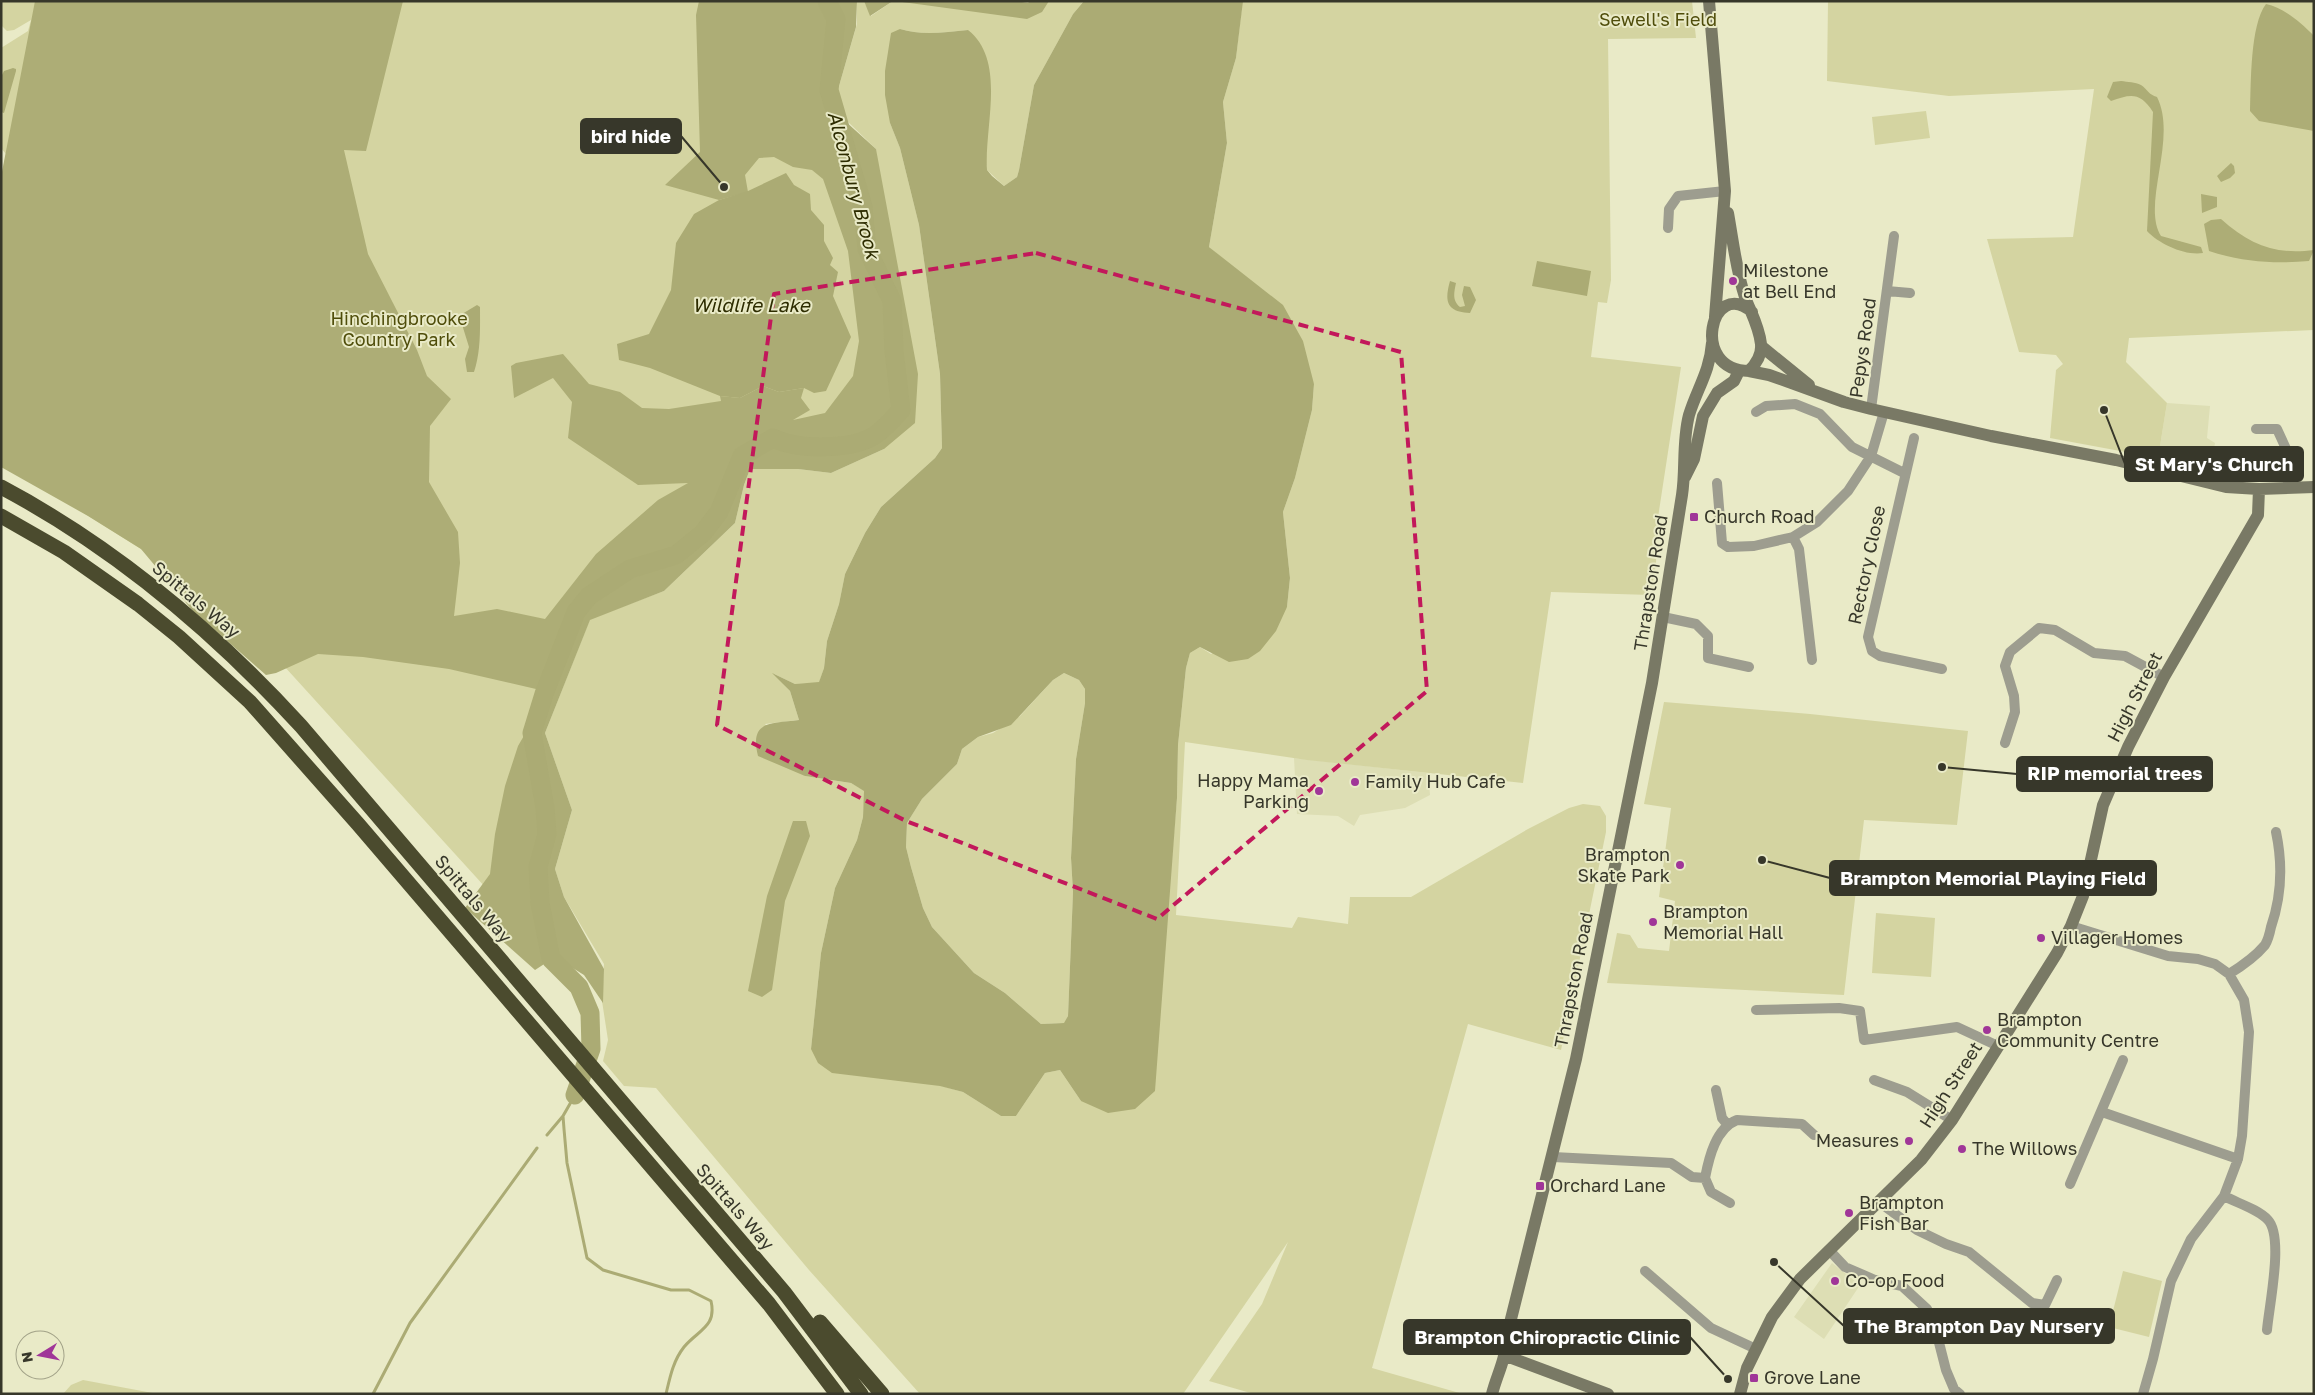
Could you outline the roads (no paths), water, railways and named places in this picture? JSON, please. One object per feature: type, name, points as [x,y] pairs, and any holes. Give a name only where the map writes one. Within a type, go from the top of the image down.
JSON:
[{"type":"highway","name":"Spittals Way","points":[[1,487],[30,502],[117,559],[152,585],[232,654],[301,726],[751,1254],[815,1332],[860,1394]]},
{"type":"highway","points":[[1,516],[64,552],[138,604],[179,637],[250,702],[352,817],[612,1123],[769,1304],[837,1394]]},
{"type":"highway","points":[[751,1254],[800,1299],[882,1394]]},
{"type":"highway","points":[[769,1304],[826,1394]]},
{"type":"main road","points":[[1709,1],[1725,193],[1739,276],[1745,298],[1757,323],[1761,346],[1820,392]]},
{"type":"main road","name":"Thrapston Road","points":[[1492,1394],[1497,1375],[1506,1356],[1506,1339],[1576,1059],[1663,616],[1684,478],[1683,458],[1689,417],[1711,361],[1725,193]]},
{"type":"main road","points":[[1715,316],[1724,306],[1733,303],[1743,304],[1752,312]]},
{"type":"main road","points":[[1712,343],[1722,363],[1744,371],[1769,375],[1844,402],[1878,411],[1991,436],[2144,466],[2226,487],[2259,489],[2314,487]]},
{"type":"main road","name":"Thrapston Road","points":[[1684,478],[1694,460],[1703,416],[1708,407],[1717,393],[1744,371],[1756,364],[1761,346]]},
{"type":"main road","name":"High Street","points":[[1740,1394],[1756,1349],[1772,1317],[1800,1279],[1921,1160],[1952,1120],[2037,987],[2071,926],[2083,896],[2103,805],[2128,747],[2164,677],[2258,515],[2259,489]]},
{"type":"main road","points":[[1506,1356],[1608,1394]]},
{"type":"street","points":[[1668,228],[1669,209],[1678,196],[1725,193]]},
{"type":"street","name":"Pepys Road","points":[[1717,483],[1722,543],[1728,547],[1754,546],[1793,537],[1818,522],[1848,491],[1871,456],[1878,411],[1887,291],[1894,236]]},
{"type":"street","name":"Pepys Road","points":[[1887,291],[1910,293]]},
{"type":"street","points":[[1756,412],[1766,406],[1795,404],[1820,414],[1852,447],[1904,473]]},
{"type":"street","points":[[2256,429],[2276,429],[2288,453],[2288,487]]},
{"type":"street","name":"Rectory Close","points":[[1914,438],[1904,473],[1868,637],[1872,651],[1880,656],[1942,669]]},
{"type":"street","points":[[1793,537],[1799,549],[1812,660]]},
{"type":"street","points":[[1663,616],[1696,624],[1708,636],[1708,658],[1749,667]]},
{"type":"street","points":[[2006,743],[2015,712],[2014,696],[2004,666],[2010,652],[2039,628],[2055,630],[2094,653],[2125,656],[2164,677]]},
{"type":"street","points":[[2229,974],[2246,963],[2266,943],[2274,919],[2281,890],[2280,854],[2276,832]]},
{"type":"street","points":[[2071,926],[2168,956],[2198,959],[2215,964],[2229,974],[2244,1000],[2249,1032],[2242,1136],[2238,1159],[2224,1196],[2191,1239],[2171,1281],[2143,1394]]},
{"type":"street","points":[[1756,1010],[1839,1008],[1860,1011],[1864,1040],[1957,1027],[1998,1046]]},
{"type":"street","points":[[2070,1184],[2123,1060]]},
{"type":"street","points":[[1874,1080],[1907,1092],[1952,1120]]},
{"type":"street","points":[[1716,1090],[1722,1118],[1727,1124]]},
{"type":"street","points":[[2102,1112],[2238,1159]]},
{"type":"street","points":[[1730,1203],[1712,1192],[1705,1178],[1707,1166],[1717,1141],[1727,1124],[1737,1120],[1802,1124],[1814,1135]]},
{"type":"street","points":[[1553,1157],[1671,1163],[1692,1177],[1705,1178]]},
{"type":"street","points":[[2224,1196],[2268,1219],[2273,1228],[2276,1239],[2275,1257],[2267,1330]]},
{"type":"street","points":[[1879,1202],[1917,1230],[1968,1252],[2032,1303],[2045,1305],[2058,1280]]},
{"type":"street","points":[[1828,1250],[1845,1267],[1875,1280],[1902,1286],[1927,1308],[1934,1324],[1946,1370],[1954,1389],[1960,1394]]},
{"type":"street","points":[[1645,1271],[1711,1328],[1756,1349]]},
{"type":"water","points":[[895,1],[1016,1],[1028,3],[1030,1],[1049,1],[1042,12],[1027,19]]},
{"type":"water","points":[[1084,1],[1243,1],[1236,58],[1223,102],[1227,143],[1209,247],[1283,305],[1303,341],[1314,384],[1312,410],[1295,478],[1283,512],[1290,578],[1287,607],[1276,631],[1260,651],[1248,659],[1229,662],[1200,647],[1190,653],[1186,668],[1178,745],[1177,798],[1155,1091],[1135,1109],[1108,1113],[1081,1101],[1060,1070],[1045,1073],[1016,1116],[1001,1116],[963,1092],[940,1086],[832,1073],[818,1063],[811,1049],[821,953],[835,888],[857,840],[863,817],[864,791],[851,783],[805,776],[758,756],[756,744],[760,729],[765,726],[772,723],[799,720],[790,691],[772,673],[795,684],[819,682],[824,668],[827,641],[839,604],[845,574],[865,533],[881,507],[935,458],[942,448],[940,374],[919,225],[900,148],[890,123],[885,95],[885,71],[891,33],[900,29],[925,33],[968,30],[980,43],[987,59],[990,76],[991,95],[987,170],[1004,186],[1017,177],[1034,85],[1073,14]],"holes":[[[1064,673],[1079,680],[1085,689],[1085,703],[1076,759],[1071,858],[1073,892],[1068,1016],[1064,1023],[1041,1024],[1005,993],[974,973],[932,927],[923,908],[906,847],[907,823],[922,799],[957,764],[962,749],[978,737],[1011,725],[1053,680]]]},
{"type":"water","points":[[13,68],[16,71],[4,113],[1,112],[1,77],[4,71]]},
{"type":"water","name":"Wildlife Lake","points":[[786,173],[794,185],[810,194],[811,210],[824,225],[824,241],[833,258],[830,265],[838,272],[833,296],[851,337],[826,391],[814,393],[804,388],[779,392],[763,386],[740,398],[720,396],[650,368],[619,360],[617,344],[649,334],[671,290],[676,243],[694,214],[719,200],[748,191]]},
{"type":"water","points":[[1537,261],[1591,271],[1587,296],[1532,286]]},
{"type":"water","points":[[1450,281],[1456,283],[1455,299],[1460,307],[1465,306],[1462,295],[1464,286],[1470,287],[1476,300],[1470,313],[1456,311],[1449,304],[1447,295]]},
{"type":"water","points":[[477,305],[480,307],[478,356],[474,372],[467,372],[465,359],[469,347],[460,318],[462,314]]},
{"type":"waterway","name":"Alconbury Brook","points":[[575,1095],[591,1049],[590,1013],[579,987],[551,959],[540,903],[538,867],[547,834],[545,808],[532,733],[544,694],[576,612],[589,596],[630,569],[676,555],[703,533],[719,512],[742,456],[773,438],[795,445],[822,447],[862,441],[880,432],[901,410],[894,351],[892,301],[867,249],[863,207],[829,90],[836,19],[827,1]]},
{"type":"waterway","name":"Alconbury Brook","points":[[575,1095],[563,1116],[567,1163],[587,1258],[603,1270],[671,1290],[689,1290],[711,1301],[712,1310],[709,1322],[680,1352],[672,1369],[666,1394]]},
{"type":"waterway","points":[[547,1135],[563,1116]]},
{"type":"waterway","points":[[373,1394],[410,1323],[537,1148]]},
{"type":"place","name":"bird hide","points":[[724,187]]},
{"type":"place","name":"Milestone at Bell End","points":[[1733,281]]},
{"type":"place","name":"St Mary's Church","points":[[2104,410]]},
{"type":"place","name":"Church Road","points":[[1694,517]]},
{"type":"place","name":"RIP memorial trees","points":[[1942,767]]},
{"type":"place","name":"Family Hub Cafe","points":[[1355,782]]},
{"type":"place","name":"Happy Mama Parking","points":[[1319,791]]},
{"type":"place","name":"Brampton Memorial Playing Field","points":[[1762,860]]},
{"type":"place","name":"Brampton Skate Park","points":[[1680,865]]},
{"type":"place","name":"Brampton Memorial Hall","points":[[1653,922]]},
{"type":"place","name":"Villager Homes","points":[[2041,938]]},
{"type":"place","name":"Brampton Community Centre","points":[[1987,1030]]},
{"type":"place","name":"Measures","points":[[1909,1141]]},
{"type":"place","name":"The Willows","points":[[1962,1149]]},
{"type":"place","name":"Orchard Lane","points":[[1540,1186]]},
{"type":"place","name":"Brampton Fish Bar","points":[[1849,1213]]},
{"type":"place","name":"The Brampton Day Nursery","points":[[1774,1262]]},
{"type":"place","name":"Co-op Food","points":[[1835,1281]]},
{"type":"place","name":"Grove Lane","points":[[1754,1378]]},
{"type":"place","name":"Brampton Chiropractic Clinic","points":[[1728,1379]]},
{"type":"park label","name":"Sewell's Field","points":[[1658,20]]},
{"type":"park label","name":"Hinchingbrooke Country Park","points":[[399,329]]}]
